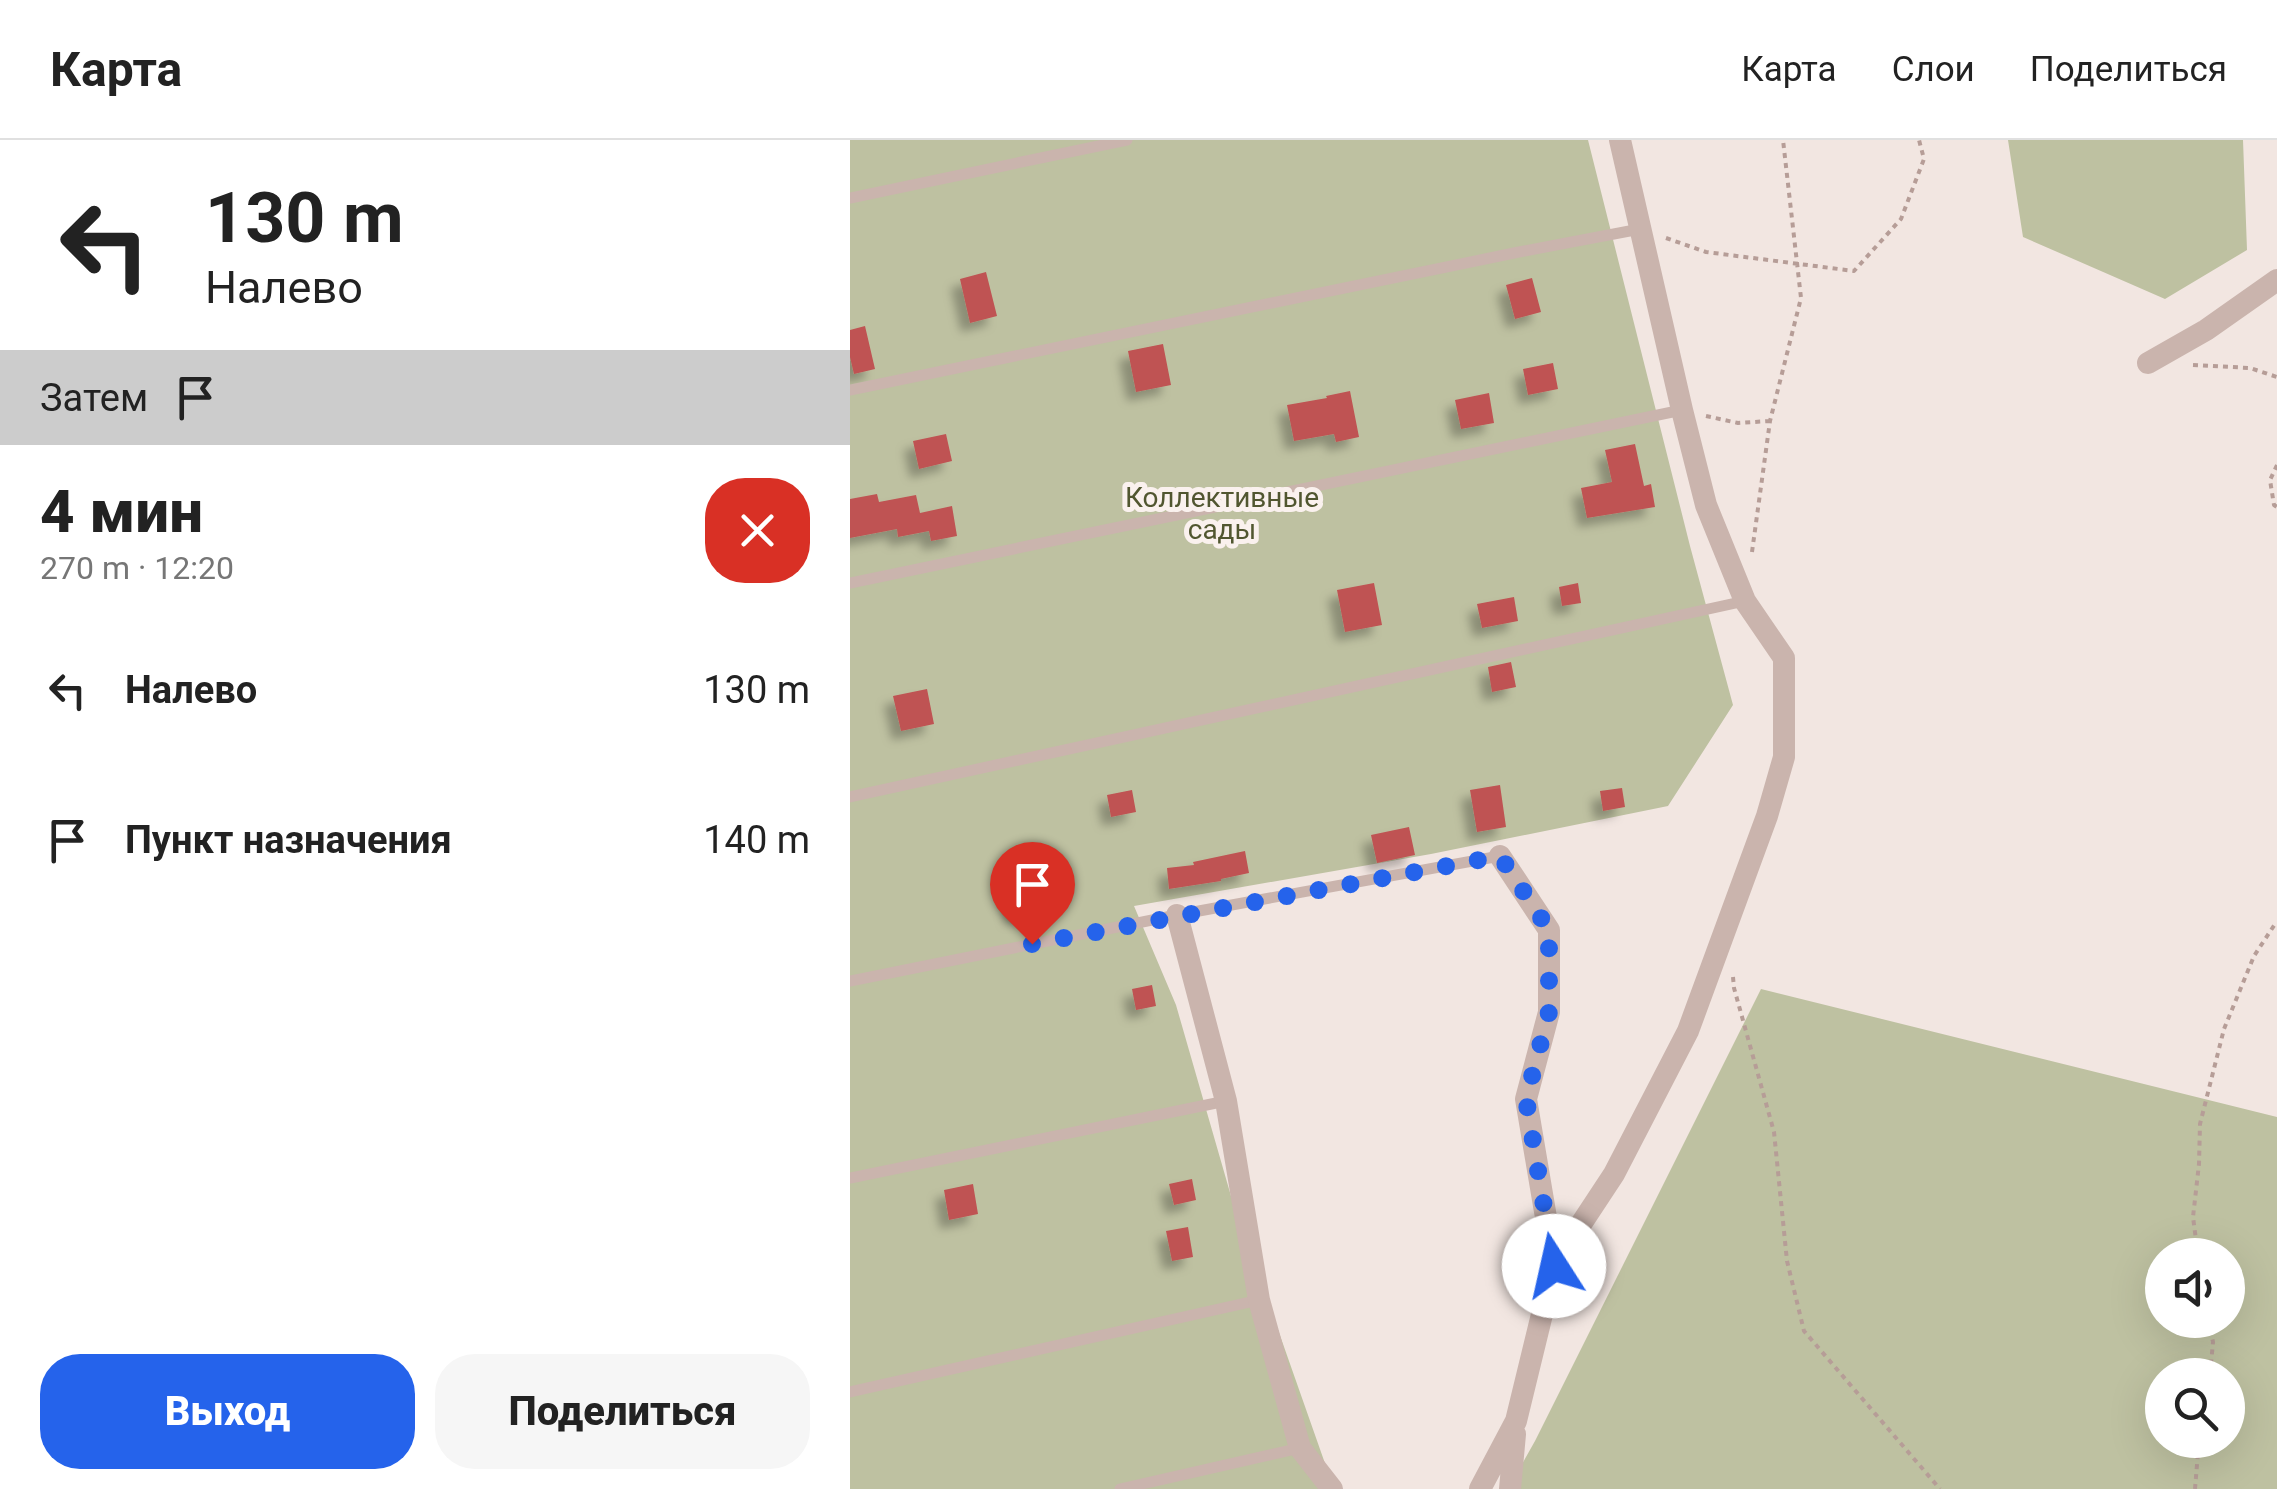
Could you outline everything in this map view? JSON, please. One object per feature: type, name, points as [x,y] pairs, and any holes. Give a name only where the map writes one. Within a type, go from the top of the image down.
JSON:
[{"type":"street","points":[[1510,1489],[1516,1421],[1554,1266],[1614,1174],[1688,1031],[1772,802],[1784,757],[1784,658],[1745,601],[1706,505],[1620,140]]},
{"type":"street","points":[[2148,363],[2206,330],[2277,280]]},
{"type":"street","points":[[1500,856],[1549,930],[1549,1012],[1526,1099],[1554,1266]]},
{"type":"street","points":[[1177,915],[1226,1101],[1258,1300],[1300,1448],[1332,1489]]},
{"type":"street","points":[[1480,1489],[1516,1421]]},
{"type":"lane","points":[[850,198],[1128,140]]},
{"type":"lane","points":[[850,390],[1640,229]]},
{"type":"lane","points":[[850,583],[1682,410]]},
{"type":"lane","points":[[850,797],[1745,601]]},
{"type":"lane","points":[[850,981],[1177,915],[1500,856]]},
{"type":"lane","points":[[850,1178],[1226,1101]]},
{"type":"lane","points":[[850,1392],[1258,1300]]},
{"type":"lane","points":[[1120,1489],[1300,1448]]},
{"type":"path","points":[[1745,601],[1770,421],[1801,298],[1784,140]]},
{"type":"path","points":[[1640,229],[1706,252],[1854,272],[1902,219],[1924,159],[1920,140]]},
{"type":"path","points":[[2148,363],[2250,368],[2277,377]]},
{"type":"path","points":[[1682,410],[1738,423],[1770,421]]},
{"type":"path","points":[[2277,465],[2270,480],[2277,508]]},
{"type":"path","points":[[2195,1238],[2192,1217],[2200,1124],[2224,1029],[2254,956],[2275,924]]},
{"type":"path","points":[[1733,971],[1734,988],[1774,1132],[1787,1261],[1804,1331],[1940,1489]]},
{"type":"path","points":[[2194,1489],[2197,1458]]},
{"type":"green space","name":"Коллективные сады","points":[[850,140],[1588,140],[1733,705],[1668,806],[1431,854],[1134,906],[1176,1005],[1231,1196],[1334,1489],[850,1489]]},
{"type":"green space","points":[[2008,140],[2243,140],[2247,250],[2165,299],[2023,237]]},
{"type":"green space","points":[[1761,989],[2277,1117],[2277,1489],[1508,1489]]},
{"type":"building","points":[[986,272],[997,316],[970,323],[960,279]]},
{"type":"building","points":[[1532,278],[1541,312],[1515,319],[1506,285]]},
{"type":"building","points":[[865,326],[875,369],[854,374],[850,330]]},
{"type":"building","points":[[1163,344],[1171,385],[1136,392],[1128,351]]},
{"type":"building","points":[[1553,363],[1558,389],[1528,395],[1523,369]]},
{"type":"building","points":[[1350,391],[1359,437],[1336,442],[1334,434],[1294,441],[1287,405]]},
{"type":"building","points":[[1489,393],[1494,423],[1461,429],[1455,400]]},
{"type":"building","points":[[946,434],[952,461],[919,469],[913,441]]},
{"type":"building","points":[[1635,444],[1644,486],[1651,484],[1655,507],[1587,518],[1581,488],[1612,482],[1605,450]]},
{"type":"building","points":[[877,494],[879,502],[916,495],[920,513],[952,506],[957,536],[931,541],[929,531],[898,537],[897,529],[850,538],[850,499]]},
{"type":"building","points":[[1374,583],[1382,625],[1345,632],[1337,590]]},
{"type":"building","points":[[1578,583],[1581,603],[1562,606],[1559,587]]},
{"type":"building","points":[[1514,597],[1518,621],[1482,628],[1477,604]]},
{"type":"building","points":[[1511,662],[1516,687],[1492,692],[1488,667]]},
{"type":"building","points":[[927,689],[934,724],[901,731],[893,696]]},
{"type":"building","points":[[1500,785],[1506,827],[1477,832],[1470,790]]},
{"type":"building","points":[[1622,788],[1625,807],[1603,811],[1600,791]]},
{"type":"building","points":[[1132,790],[1136,812],[1111,817],[1107,795]]},
{"type":"building","points":[[1409,827],[1415,855],[1377,863],[1371,835]]},
{"type":"building","points":[[1245,851],[1249,873],[1169,889],[1167,868]]},
{"type":"building","points":[[1045,886],[1050,909],[1014,916],[1009,893]]},
{"type":"building","points":[[1152,985],[1156,1006],[1136,1010],[1132,989]]},
{"type":"building","points":[[1192,1179],[1196,1200],[1174,1205],[1169,1184]]},
{"type":"building","points":[[973,1184],[978,1214],[949,1220],[944,1190]]},
{"type":"building","points":[[1188,1227],[1193,1257],[1172,1261],[1166,1231]]},
{"type":"route","points":[[1032,944],[1500,856],[1549,930],[1549,1012],[1526,1099],[1554,1266]]}]
